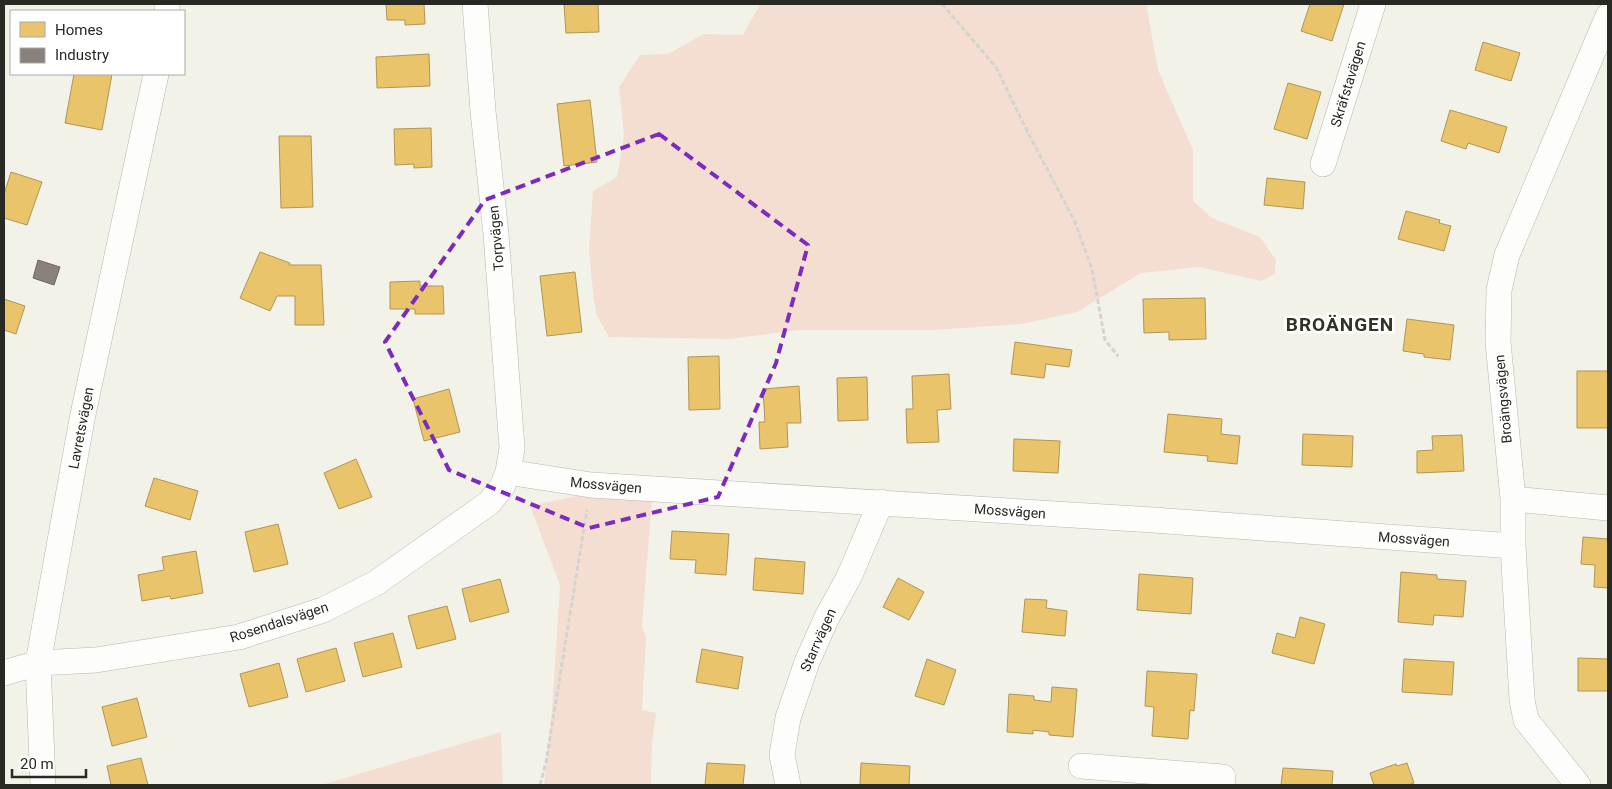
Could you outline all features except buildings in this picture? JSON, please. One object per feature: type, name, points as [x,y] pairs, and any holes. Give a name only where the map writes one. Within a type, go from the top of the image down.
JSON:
[{"type":"street","name":"Torpvägen","points":[[475,4],[483,111],[496,234],[512,448],[508,472]]},
{"type":"street","name":"Skräfstavägen","points":[[1323,164],[1373,4]]},
{"type":"street","name":"Broängsvägen","points":[[1578,785],[1526,720],[1522,700],[1513,546],[1513,499],[1498,342],[1499,290],[1507,255],[1518,225],[1608,16]]},
{"type":"street","name":"Lavretsvägen","points":[[43,785],[38,663],[82,419],[156,75]]},
{"type":"street","name":"Mossvägen","points":[[508,472],[591,485],[881,502],[1513,546]]},
{"type":"street","name":"Rosendalsvägen","points":[[4,673],[38,663],[96,660],[239,637],[323,610],[376,583],[489,503],[502,487],[508,472]]},
{"type":"street","points":[[1513,499],[1608,508]]},
{"type":"street","name":"Starrvägen","points":[[788,785],[782,755],[788,718],[819,635],[849,577],[881,502]]},
{"type":"street","points":[[1081,766],[1223,777],[1222,785]]},
{"type":"path","points":[[942,4],[996,67],[1075,222],[1092,269],[1105,340],[1118,356]]},
{"type":"path","points":[[540,785],[548,752],[591,485]]},
{"type":"highlighted area","points":[[659,134],[808,245],[776,363],[718,497],[589,528],[449,470],[385,342],[485,200]]},
{"type":"shaded area","points":[[760,4],[1148,4],[1147,9],[1158,70],[1193,150],[1193,201],[1212,218],[1260,237],[1276,260],[1275,274],[1261,281],[1199,267],[1141,273],[1077,312],[1022,324],[933,330],[799,330],[730,339],[609,337],[596,314],[589,251],[593,191],[617,177],[624,135],[619,87],[640,55],[668,54],[704,34],[743,35]]},
{"type":"shaded area","points":[[590,493],[652,500],[642,626],[646,639],[642,710],[656,713],[652,743],[651,785],[544,785],[552,710],[560,585],[530,506]]},
{"type":"shaded area","points":[[501,732],[503,785],[321,785]]},
{"type":"district","name":"BROÄNGEN","points":[[1340,324]]}]
